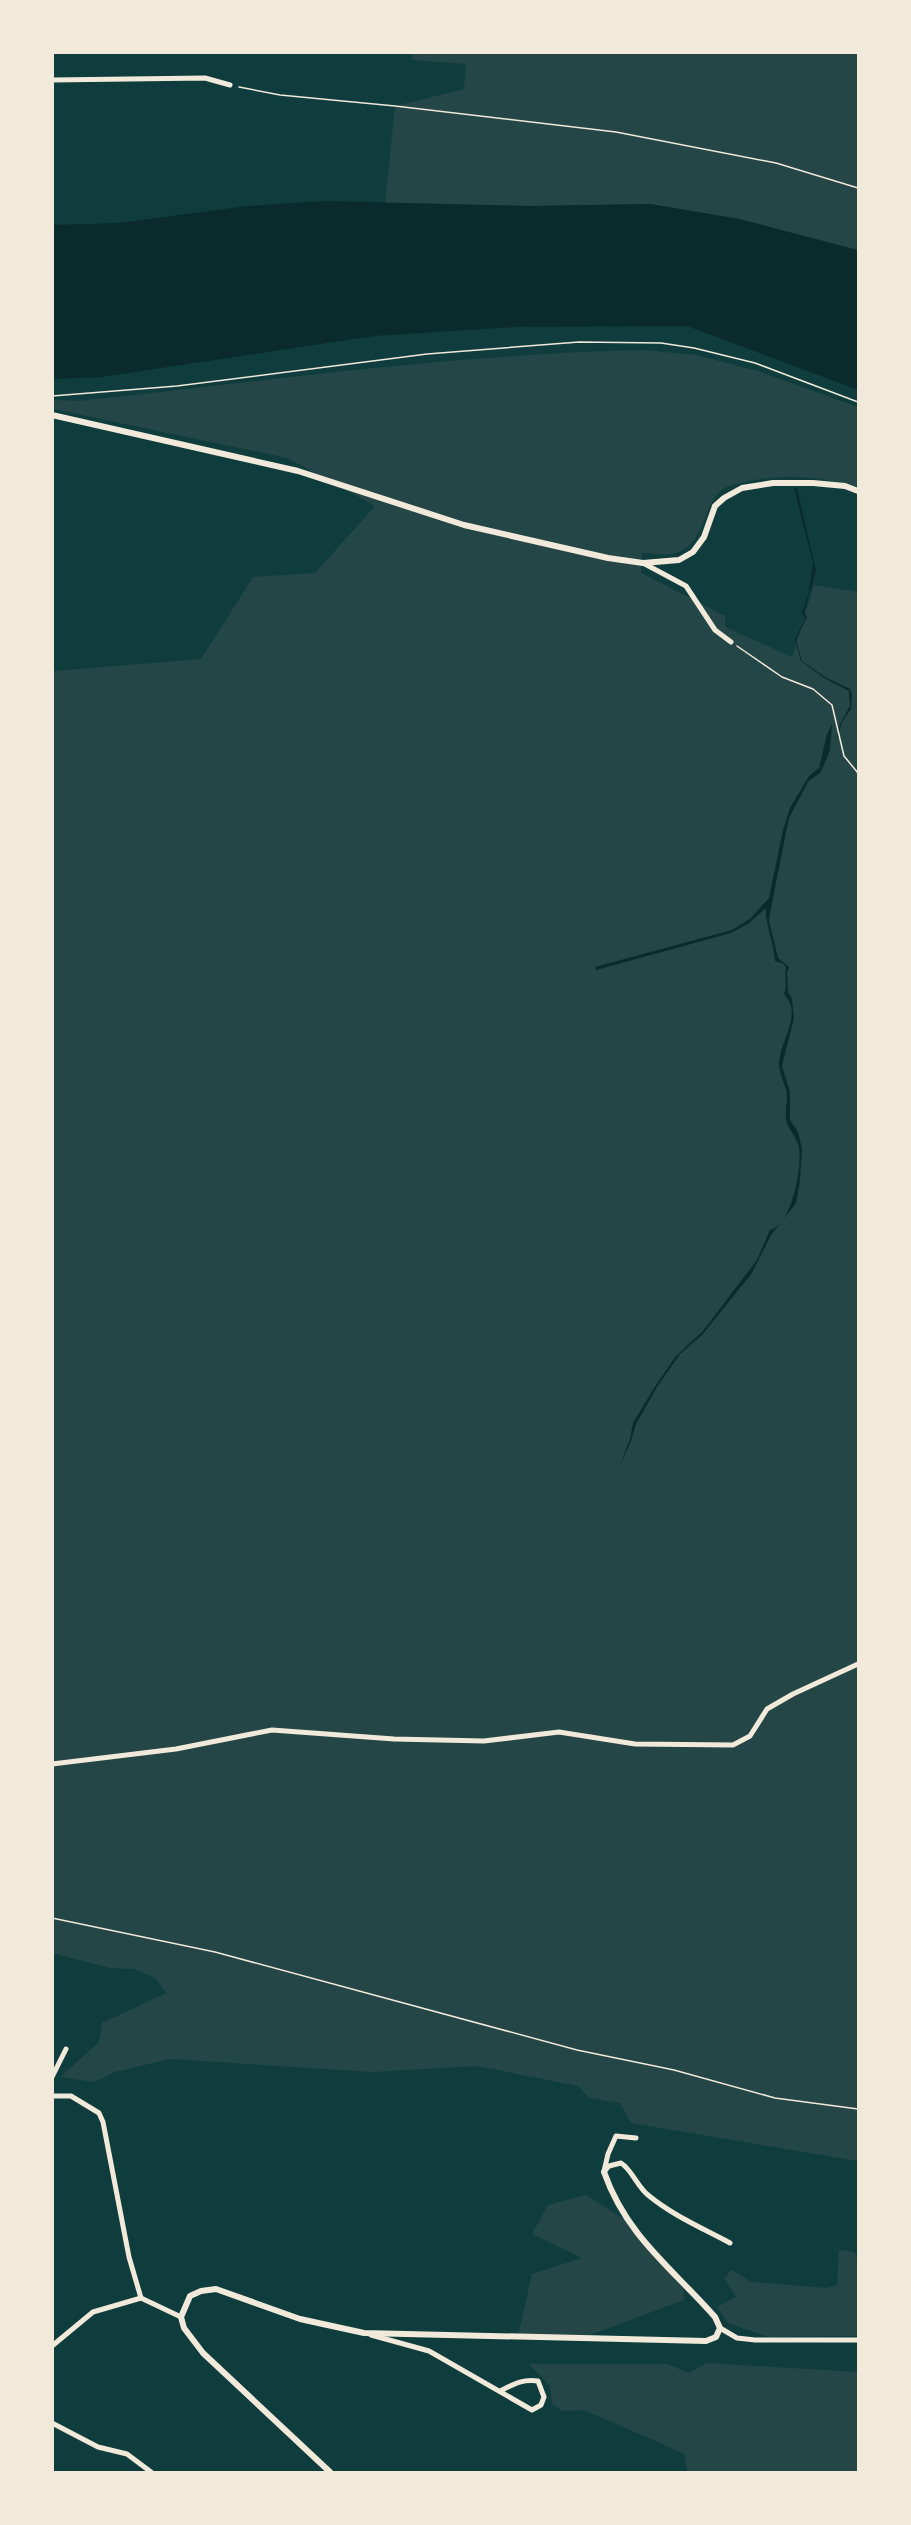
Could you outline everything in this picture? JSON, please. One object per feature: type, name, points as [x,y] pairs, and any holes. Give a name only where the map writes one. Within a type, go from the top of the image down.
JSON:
[{"type":"street","points":[[52,80],[205,78],[230,85]]},
{"type":"street","points":[[52,415],[298,471],[464,525],[608,558],[643,563],[679,560],[693,552],[704,537],[715,506],[724,498],[742,489],[773,483],[813,483],[845,486],[858,491]]},
{"type":"street","points":[[643,563],[686,586],[715,630],[731,642]]},
{"type":"street","points":[[52,1764],[176,1749],[272,1730],[484,1741],[559,1732],[635,1744],[734,1745],[750,1736],[767,1709],[793,1694],[858,1664]]},
{"type":"street","points":[[52,2077],[66,2049]]},
{"type":"street","points":[[52,2096],[71,2096],[99,2113],[103,2122],[129,2257],[141,2298]]},
{"type":"street","points":[[636,2138],[616,2136],[608,2154],[604,2172],[612,2196],[640,2239],[697,2296],[715,2317],[720,2328],[737,2338],[755,2340],[858,2340]]},
{"type":"street","points":[[604,2172],[609,2166],[621,2163],[627,2167],[639,2187],[657,2202],[730,2242]]},
{"type":"street","points":[[330,2472],[203,2353],[184,2328],[181,2317],[190,2296],[201,2291],[216,2289],[300,2319],[364,2333],[429,2351],[532,2410],[541,2405],[544,2397],[538,2381],[531,2380],[518,2381],[500,2391]]},
{"type":"street","points":[[52,2346],[93,2312],[141,2298],[181,2317]]},
{"type":"street","points":[[364,2333],[706,2341],[716,2337],[720,2328]]},
{"type":"street","points":[[52,2423],[98,2447],[127,2454],[151,2472]]},
{"type":"path","points":[[230,85],[280,94],[616,132],[776,163],[858,188]]},
{"type":"path","points":[[52,396],[177,386],[427,354],[579,342],[661,343],[694,348],[755,363],[858,402]]},
{"type":"path","points":[[731,642],[782,677],[813,689],[832,705],[844,756],[858,773]]},
{"type":"path","points":[[52,1918],[215,1952],[577,2050],[674,2070],[776,2098],[858,2109]]},
{"type":"shaded area","points":[[413,53],[858,53],[858,250],[739,219],[650,204],[534,206],[385,204],[395,106],[464,89],[466,64],[412,60]]},
{"type":"shaded area","points":[[324,201],[534,206],[650,204],[739,219],[857,250],[858,390],[687,326],[514,327],[374,336],[102,377],[53,379],[53,225],[118,223],[248,206]]},
{"type":"shaded area","points":[[644,350],[696,355],[758,371],[858,407],[858,488],[802,477],[759,479],[728,487],[716,496],[698,534],[685,549],[671,554],[642,553],[641,573],[725,616],[725,627],[792,657],[814,585],[858,592],[858,2161],[631,2123],[620,2103],[589,2098],[578,2086],[477,2066],[372,2072],[170,2059],[115,2072],[94,2082],[60,2077],[99,2042],[102,2023],[166,1993],[155,1978],[134,1969],[110,1968],[53,1953],[53,671],[201,659],[253,577],[315,573],[375,506],[287,458],[53,409],[53,400],[78,401],[431,363]]},
{"type":"shaded area","points":[[794,488],[797,488],[816,571],[804,613],[807,617],[796,640],[802,661],[825,677],[850,689],[852,694],[851,709],[842,722],[836,743],[840,724],[850,706],[849,691],[824,678],[801,661],[795,640],[805,618],[802,613],[809,592],[813,563]]},
{"type":"shaded area","points":[[832,724],[830,750],[821,772],[808,782],[789,818],[769,921],[778,958],[789,967],[788,992],[792,999],[794,1018],[782,1066],[790,1092],[790,1120],[798,1132],[802,1149],[796,1203],[771,1235],[752,1273],[702,1335],[680,1354],[657,1387],[636,1424],[620,1465],[630,1439],[633,1423],[654,1388],[676,1356],[703,1331],[757,1260],[770,1230],[778,1226],[784,1218],[794,1195],[800,1157],[798,1144],[786,1119],[787,1095],[779,1064],[792,1011],[790,1002],[784,994],[786,968],[784,964],[775,961],[766,908],[748,924],[731,933],[596,970],[595,967],[732,930],[750,919],[769,898],[783,830],[790,808],[809,776],[819,768],[827,734]]},
{"type":"shaded area","points":[[586,2195],[627,2221],[683,2282],[684,2300],[582,2338],[518,2336],[532,2274],[582,2258],[532,2234],[548,2205]]},
{"type":"shaded area","points":[[839,2250],[855,2252],[858,2264],[858,2336],[768,2337],[728,2323],[717,2307],[736,2297],[724,2278],[732,2270],[751,2282],[827,2288],[837,2285]]},
{"type":"shaded area","points":[[707,2363],[858,2372],[858,2472],[687,2472],[685,2454],[584,2410],[563,2411],[552,2404],[550,2386],[529,2364],[667,2364],[689,2373]]}]
